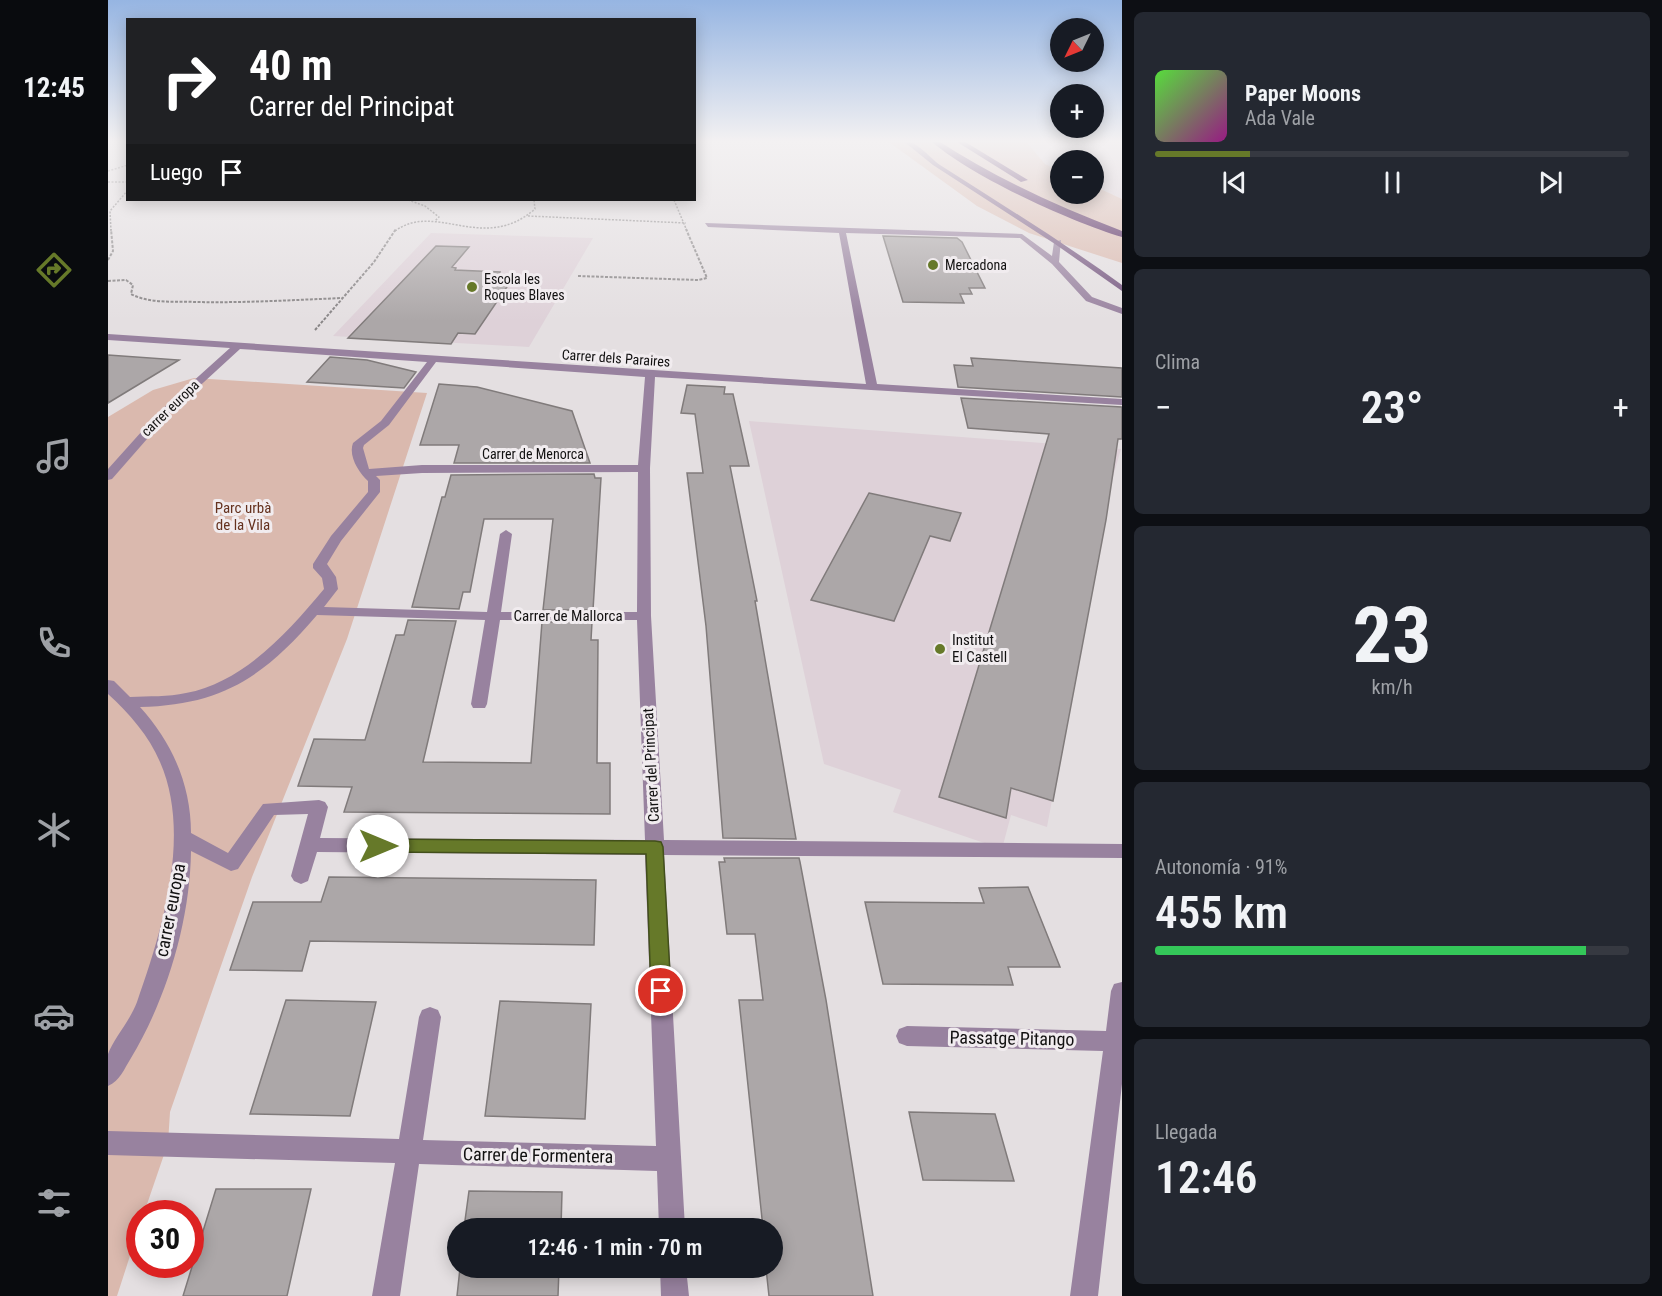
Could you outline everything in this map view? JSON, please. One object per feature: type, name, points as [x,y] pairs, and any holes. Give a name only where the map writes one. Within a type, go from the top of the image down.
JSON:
[{"type":"highway","points":[[1044,200],[1122,234]]},
{"type":"main road","points":[[992,200],[1058,242],[1122,289]]},
{"type":"street","points":[[708,225],[1022,236],[1055,262],[1089,299],[1122,311]]},
{"type":"street","points":[[842,231],[872,387]]},
{"type":"street","points":[[1055,262],[1058,242]]},
{"type":"street","name":"Carrer dels Paraires","points":[[108,337],[650,374],[1122,402]]},
{"type":"street","name":"carrer europa","points":[[108,476],[164,413],[238,346]]},
{"type":"street","points":[[129,702],[190,698],[222,687],[259,664],[313,611],[331,589],[329,577],[320,568],[320,564],[336,539],[374,492],[374,480],[366,473],[357,448],[359,443],[385,423],[434,359]]},
{"type":"street","name":"Carrer del Principat","points":[[650,374],[644,468],[644,616],[672,1218]]},
{"type":"street","name":"Carrer de Menorca","points":[[366,473],[422,470],[644,468]]},
{"type":"street","name":"Carrer de Mallorca","points":[[479,704],[491,616],[506,534]]},
{"type":"street","points":[[313,611],[491,616]]},
{"type":"street","name":"Carrer de Mallorca","points":[[491,616],[644,616]]},
{"type":"street","name":"carrer europa","points":[[108,685],[129,702],[152,731],[174,774],[182,814],[180,880],[168,942],[141,1019],[108,1076]]},
{"type":"street","points":[[181,836],[231,864],[269,809],[319,807],[301,876]]},
{"type":"street","points":[[309,845],[1122,851]]},
{"type":"street","points":[[1084,1296],[1122,991]]},
{"type":"street","points":[[386,1296],[430,1017]]},
{"type":"street","name":"Passatge Pitango","points":[[907,1036],[1117,1041]]},
{"type":"street","name":"Carrer de Formentera","points":[[108,1143],[669,1159]]},
{"type":"street","points":[[674,1278],[675,1296]]},
{"type":"path","points":[[108,260],[113,252],[110,211],[119,200]]},
{"type":"path","points":[[411,201],[424,205],[437,214],[440,217],[435,222]]},
{"type":"path","points":[[296,350],[374,262],[396,229],[435,222],[466,228],[506,227],[528,216],[535,209],[534,201]]},
{"type":"path","points":[[578,276],[698,280],[707,278],[674,201]]},
{"type":"path","points":[[528,216],[708,225]]},
{"type":"path","points":[[108,280],[126,280],[133,285],[131,294],[141,299],[159,301],[250,303],[343,298]]},
{"type":"shaded area","name":"Escola les Roques Blaves","points":[[431,233],[593,238],[529,347],[333,336]]},
{"type":"shaded area","name":"Institut El Castell","points":[[749,421],[1121,449],[1112,480],[1047,827],[1011,815],[1002,849],[893,812],[901,790],[824,764]]},
{"type":"green space","points":[[969,200],[1050,200],[1050,204],[1104,204],[1104,200],[1122,200],[1122,263],[1029,233]]},
{"type":"green space","name":"Parc urbà de la Vila","points":[[194,378],[427,393],[347,639],[252,877],[170,1112],[168,1143],[148,1200],[126,1200],[126,1268],[117,1296],[108,1296],[108,417],[153,390]]},
{"type":"building","name":"Mercadona","points":[[883,236],[957,238],[962,242],[985,288],[969,288],[972,294],[960,294],[964,303],[903,302]]},
{"type":"building","points":[[436,246],[469,247],[452,267],[456,268],[455,270],[500,272],[497,278],[513,278],[475,334],[458,333],[451,344],[348,338]]},
{"type":"building","points":[[108,355],[179,360],[108,403]]},
{"type":"building","points":[[330,357],[367,360],[416,372],[404,388],[307,382]]},
{"type":"building","points":[[971,358],[1122,368],[1122,397],[958,387],[954,365],[973,366]]},
{"type":"building","points":[[439,384],[477,387],[572,411],[590,463],[454,463],[459,445],[420,445]]},
{"type":"building","points":[[687,385],[725,387],[724,394],[733,394],[749,466],[730,466],[757,601],[755,601],[796,839],[723,838],[706,626],[687,473],[703,473],[695,414],[681,413]]},
{"type":"building","points":[[961,398],[1122,407],[1122,439],[1118,439],[1106,520],[1053,801],[1011,788],[1006,818],[939,797],[1049,434],[968,428]]},
{"type":"building","points":[[594,474],[595,478],[601,478],[593,610],[543,610],[553,519],[484,519],[470,592],[463,592],[459,609],[412,607],[442,497],[445,497],[451,475]]},
{"type":"building","points":[[869,493],[961,513],[950,541],[930,536],[894,621],[811,600]]},
{"type":"building","points":[[408,620],[456,621],[423,762],[531,763],[542,622],[592,622],[591,640],[598,640],[597,763],[610,763],[610,814],[344,812],[352,787],[298,786],[314,739],[365,740],[396,635],[404,635]]},
{"type":"building","points":[[724,858],[799,858],[826,1000],[873,1296],[769,1296],[767,1278],[783,1278],[783,1218],[762,1218],[739,1000],[763,1000],[755,934],[727,934],[719,862],[725,862]]},
{"type":"building","points":[[329,877],[596,880],[594,945],[310,941],[302,971],[230,970],[253,902],[321,902]]},
{"type":"building","points":[[1028,887],[1060,967],[1008,967],[1013,985],[883,984],[865,902],[984,903],[979,888]]},
{"type":"building","points":[[286,1000],[376,1002],[350,1116],[250,1114]]},
{"type":"building","points":[[500,1001],[591,1004],[585,1119],[485,1116]]},
{"type":"building","points":[[909,1112],[995,1114],[1014,1181],[923,1180]]},
{"type":"building","points":[[216,1189],[311,1189],[287,1296],[183,1296],[189,1278],[204,1278],[204,1228]]},
{"type":"building","points":[[469,1191],[562,1192],[561,1218],[465,1218]]},
{"type":"building","points":[[459,1278],[559,1278],[558,1296],[457,1296]]},
{"type":"place","name":"Mercadona","points":[[933,265]]},
{"type":"place","name":"Escola les Roques Blaves","points":[[472,287]]},
{"type":"place","name":"Institut El Castell","points":[[940,649]]},
{"type":"route","points":[[378,846],[655,847],[661,991]]}]
